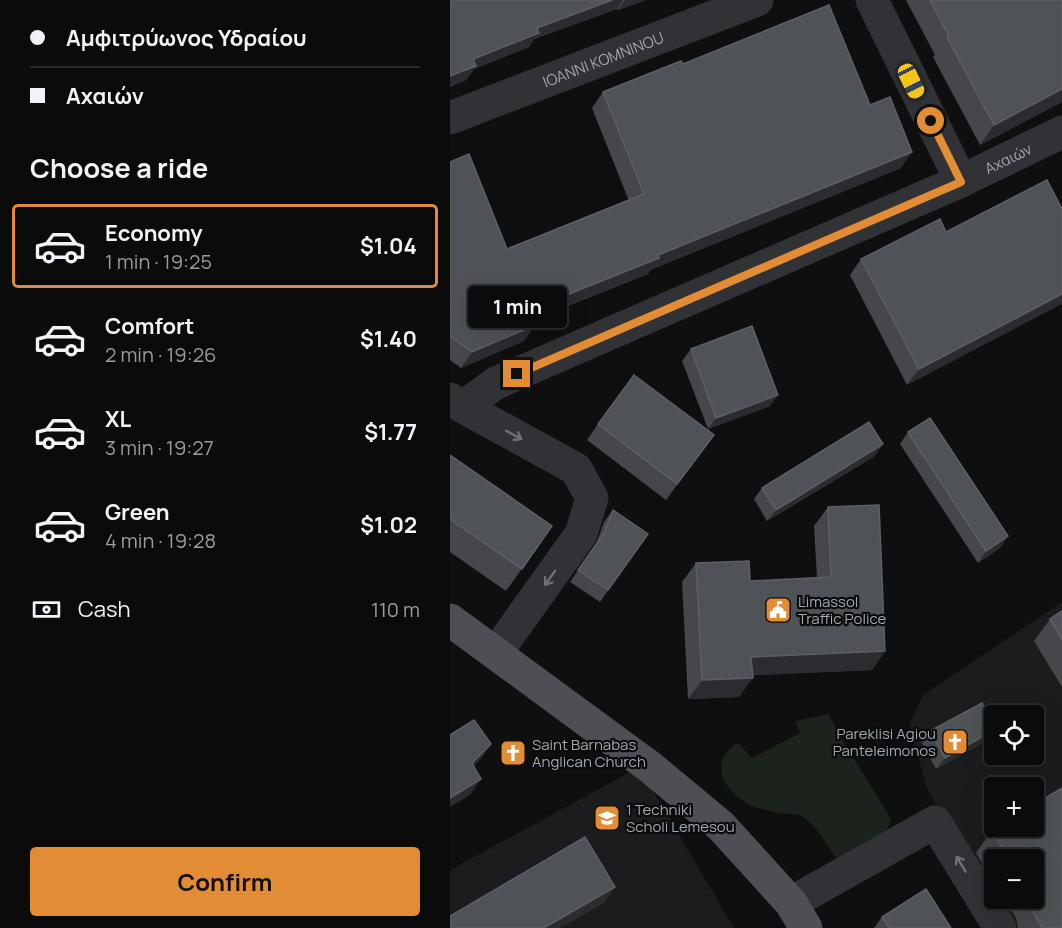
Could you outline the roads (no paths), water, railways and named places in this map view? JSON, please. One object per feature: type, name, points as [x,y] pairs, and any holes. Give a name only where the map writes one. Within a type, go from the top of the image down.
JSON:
[{"type":"main road","points":[[450,620],[650,766],[721,826],[798,916]]},
{"type":"street","name":"IOANNI KOMNINOU","points":[[450,118],[757,0]]},
{"type":"street","points":[[872,0],[961,182]]},
{"type":"street","name":"Αχαιών","points":[[456,403],[496,382],[961,182],[1062,132]]},
{"type":"street","points":[[456,403],[576,469],[592,498],[581,534],[496,653]]},
{"type":"street","points":[[798,916],[935,822],[1000,928]]},
{"type":"place","name":"Limassol Traffic Police","points":[[778,610]]},
{"type":"place","name":"Pareklisi Agiou Panteleimonos","points":[[955,742]]},
{"type":"place","name":"Saint Barnabas Anglican Church","points":[[513,753]]},
{"type":"place","name":"1 Techniki Scholi Lemesou","points":[[607,818]]}]
